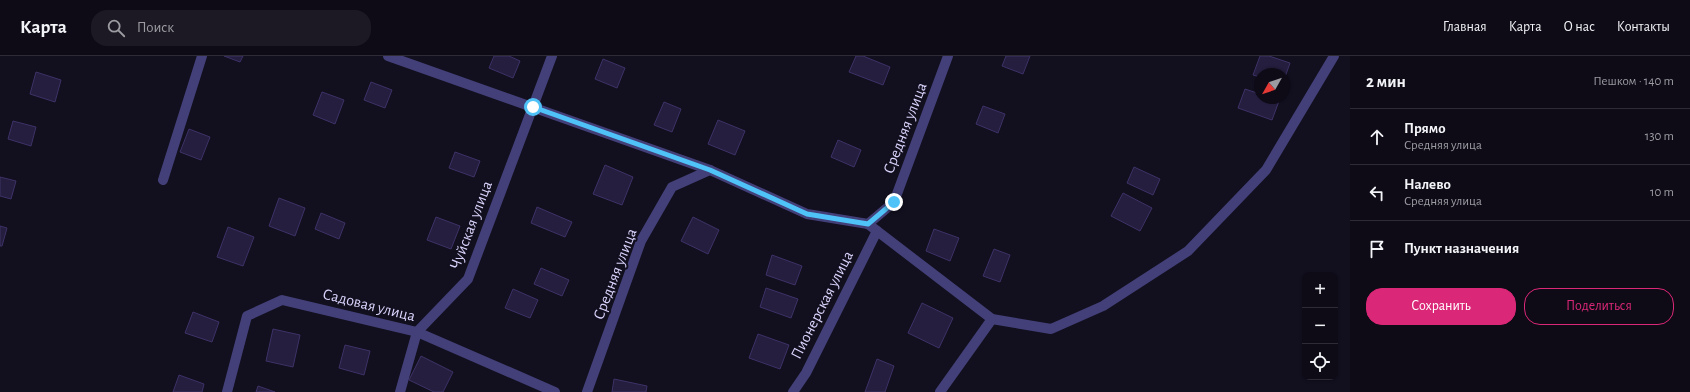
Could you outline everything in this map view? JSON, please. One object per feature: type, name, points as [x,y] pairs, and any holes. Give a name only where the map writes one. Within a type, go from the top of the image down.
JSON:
[{"type":"street","points":[[163,180],[202,56]]},
{"type":"street","points":[[388,56],[710,170],[807,214],[868,224],[992,319],[1051,329],[1103,306],[1188,251],[1266,170],[1334,56]]},
{"type":"street","name":"Чуйская улица","points":[[400,392],[416,332],[468,279],[552,56]]},
{"type":"street","name":"Средняя улица","points":[[868,224],[894,202],[948,56]]},
{"type":"street","name":"Средняя улица","points":[[587,392],[641,242],[672,187],[710,170]]},
{"type":"street","name":"Пионерская улица","points":[[793,392],[806,373],[877,231]]},
{"type":"street","name":"Садовая улица","points":[[227,392],[247,316],[282,300],[416,332],[555,392]]},
{"type":"street","points":[[940,392],[992,319]]},
{"type":"building","points":[[224,56],[243,56],[240,62]]},
{"type":"building","points":[[494,56],[509,56],[520,61],[513,78],[489,68]]},
{"type":"building","points":[[856,56],[863,56],[890,67],[883,85],[849,72]]},
{"type":"building","points":[[1006,56],[1030,56],[1023,74],[1002,66]]},
{"type":"building","points":[[1260,56],[1269,56],[1290,63],[1288,68],[1256,68]]},
{"type":"building","points":[[603,59],[625,68],[617,88],[595,79]]},
{"type":"building","points":[[36,72],[61,80],[55,102],[30,94]]},
{"type":"building","points":[[371,82],[392,90],[385,108],[364,100]]},
{"type":"building","points":[[1245,89],[1254,92],[1254,104],[1278,104],[1272,120],[1238,108]]},
{"type":"building","points":[[322,92],[344,100],[335,124],[313,115]]},
{"type":"building","points":[[664,102],[681,109],[672,132],[654,125]]},
{"type":"building","points":[[983,106],[1005,114],[998,133],[976,124]]},
{"type":"building","points":[[718,120],[745,131],[735,155],[708,144]]},
{"type":"building","points":[[13,121],[36,127],[31,146],[8,139]]},
{"type":"building","points":[[189,129],[210,137],[201,160],[180,152]]},
{"type":"building","points":[[838,140],[861,150],[854,167],[831,157]]},
{"type":"building","points":[[455,152],[480,161],[474,177],[449,168]]},
{"type":"building","points":[[605,165],[633,177],[622,205],[593,194]]},
{"type":"building","points":[[1134,167],[1160,179],[1153,195],[1127,183]]},
{"type":"building","points":[[0,177],[16,181],[11,199],[0,196]]},
{"type":"building","points":[[1123,193],[1152,208],[1140,231],[1111,216]]},
{"type":"building","points":[[279,198],[305,208],[295,236],[269,226]]},
{"type":"building","points":[[537,207],[572,222],[565,237],[531,223]]},
{"type":"building","points":[[321,213],[345,223],[339,239],[315,229]]},
{"type":"building","points":[[436,217],[460,226],[451,249],[427,240]]},
{"type":"building","points":[[693,217],[719,230],[708,254],[681,241]]},
{"type":"building","points":[[0,226],[7,228],[2,246],[0,246]]},
{"type":"building","points":[[228,227],[254,237],[243,266],[217,257]]},
{"type":"building","points":[[934,229],[959,238],[950,261],[926,251]]},
{"type":"building","points":[[994,249],[1010,255],[1000,282],[983,276]]},
{"type":"building","points":[[772,255],[802,266],[795,285],[766,275]]},
{"type":"building","points":[[541,268],[569,280],[562,296],[534,284]]},
{"type":"building","points":[[766,288],[798,299],[791,318],[760,307]]},
{"type":"building","points":[[513,289],[538,300],[530,318],[505,308]]},
{"type":"building","points":[[922,303],[953,318],[939,348],[908,333]]},
{"type":"building","points":[[193,312],[219,322],[212,342],[185,333]]},
{"type":"building","points":[[273,329],[300,335],[293,367],[266,361]]},
{"type":"building","points":[[758,334],[789,345],[780,369],[749,358]]},
{"type":"building","points":[[345,345],[370,351],[364,375],[339,368]]},
{"type":"building","points":[[421,356],[453,372],[443,392],[434,392],[409,380]]},
{"type":"building","points":[[877,359],[894,366],[885,392],[865,392]]},
{"type":"building","points":[[179,375],[204,384],[202,392],[173,392]]},
{"type":"building","points":[[614,379],[647,386],[646,392],[612,392]]},
{"type":"building","points":[[258,386],[275,392],[256,392]]},
{"type":"route","points":[[533,107],[710,170],[807,214],[868,224],[894,202]]}]
